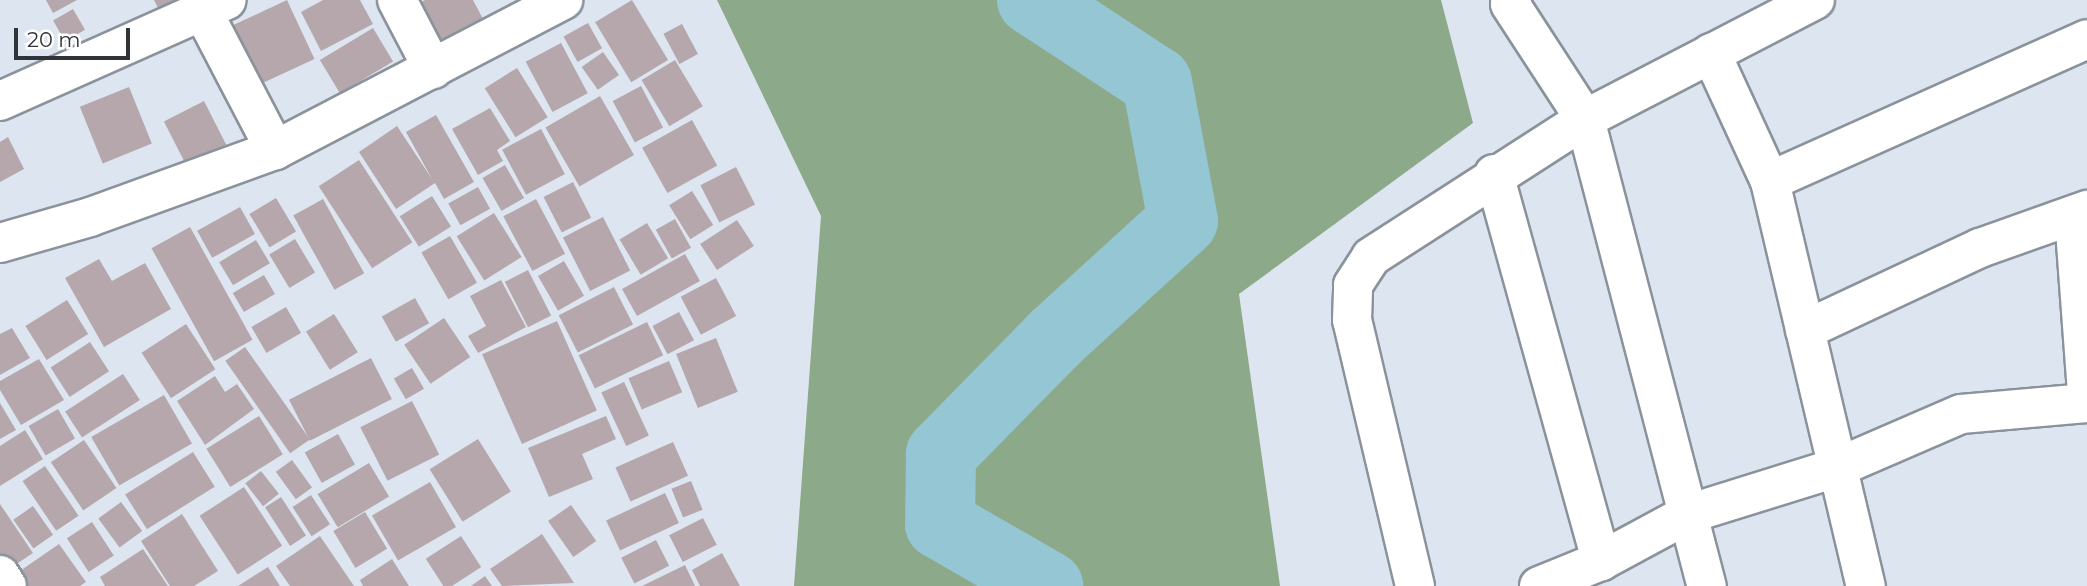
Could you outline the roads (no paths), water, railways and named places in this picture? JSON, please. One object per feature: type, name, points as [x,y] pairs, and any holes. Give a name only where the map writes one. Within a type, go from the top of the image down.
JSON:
[{"type":"street","points":[[397,0],[433,69]]},
{"type":"street","points":[[0,243],[90,217],[275,150],[562,0]]},
{"type":"street","points":[[1512,0],[1510,4],[1586,118],[1707,586]]},
{"type":"street","points":[[1415,586],[1352,320],[1353,285],[1371,257],[1494,174],[1586,118],[1815,0]]},
{"type":"street","points":[[0,101],[215,6],[275,150]]},
{"type":"street","points":[[1770,181],[2087,39]]},
{"type":"street","points":[[1711,53],[1770,181],[1866,586]]},
{"type":"street","points":[[1494,174],[1601,561]]},
{"type":"street","points":[[1805,330],[1980,248],[2080,213],[2087,395]]},
{"type":"street","points":[[1539,586],[1601,561],[1688,514],[1836,468],[1961,414],[2087,402]]},
{"type":"street","points":[[0,575],[7,586]]},
{"type":"waterway","points":[[1032,0],[1157,82],[1183,221],[1055,338],[941,454],[940,524],[1048,586]]}]
